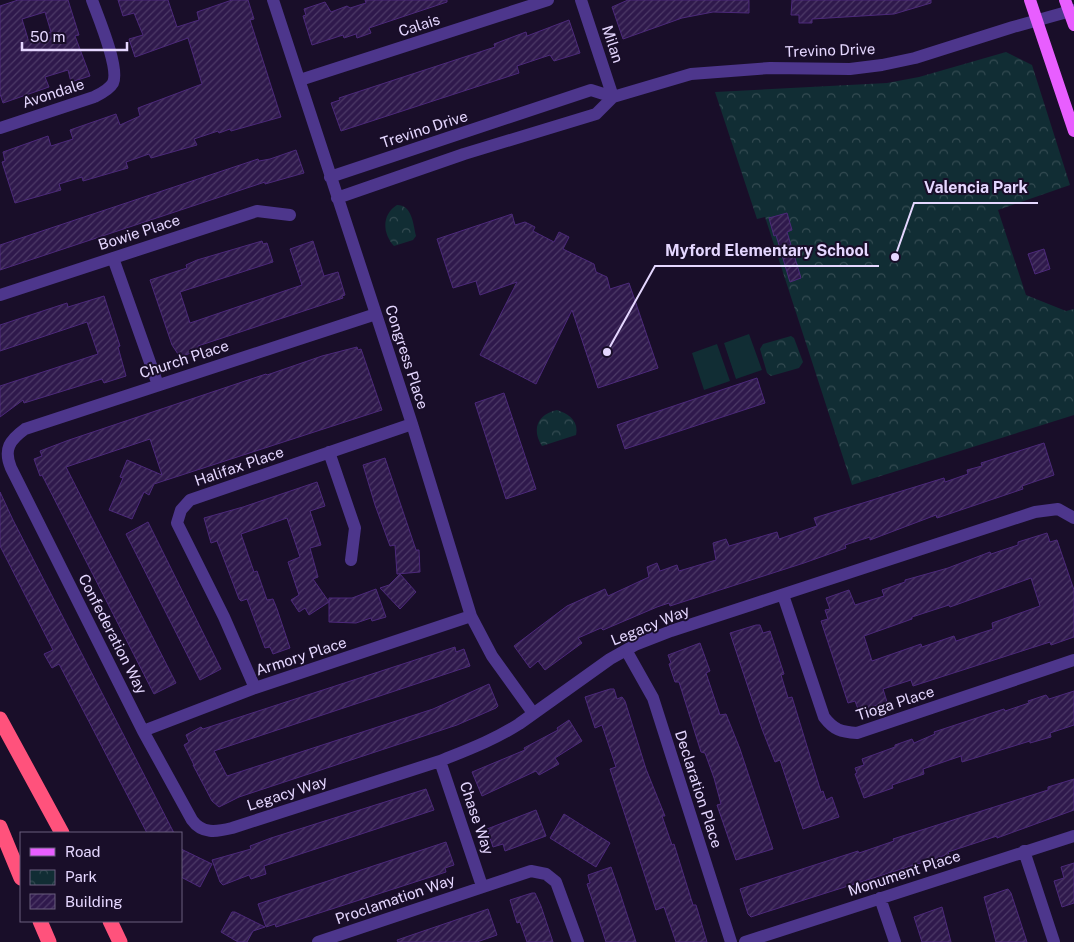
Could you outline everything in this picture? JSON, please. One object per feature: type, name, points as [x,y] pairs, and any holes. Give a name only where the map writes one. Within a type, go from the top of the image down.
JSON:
[{"type":"highway","points":[[0,719],[61,832]]},
{"type":"highway","points":[[0,827],[20,876]]},
{"type":"highway","points":[[40,922],[49,942]]},
{"type":"highway","points":[[110,922],[120,942]]},
{"type":"main road","points":[[1030,0],[1074,131]]},
{"type":"main road","points":[[1070,7],[1074,25]]},
{"type":"street","name":"Avondale","points":[[0,128],[94,97],[105,91],[113,83],[115,73],[92,0]]},
{"type":"street","name":"Congress Place","points":[[273,0],[412,424],[471,616],[492,656],[534,713]]},
{"type":"street","name":"Calais","points":[[300,80],[548,0]]},
{"type":"street","name":"Milan","points":[[581,0],[613,98]]},
{"type":"street","name":"Trevino Drive","points":[[337,198],[464,154],[596,114],[613,98],[691,74],[717,70],[770,68],[850,69],[882,65],[915,58],[1037,20],[1070,7]]},
{"type":"street","name":"Trevino Drive","points":[[330,177],[591,90],[613,98]]},
{"type":"street","name":"Bowie Place","points":[[0,295],[257,211],[290,215]]},
{"type":"street","points":[[113,258],[158,385]]},
{"type":"street","name":"Church Place","points":[[7,446],[25,429],[376,314]]},
{"type":"street","name":"Halifax Place","points":[[255,688],[224,617],[177,524],[180,510],[190,500],[412,424]]},
{"type":"street","name":"Confederation Way","points":[[7,446],[6,457],[10,468],[143,731],[192,820],[197,827],[204,830]]},
{"type":"street","points":[[329,452],[355,528],[351,560]]},
{"type":"street","name":"Legacy Way","points":[[204,830],[218,831],[232,828],[440,761],[504,734],[586,674],[626,650],[671,631],[1035,512],[1050,508],[1058,509],[1072,516]]},
{"type":"street","name":"Tioga Place","points":[[783,595],[824,717],[833,728],[842,732],[857,733],[1074,660]]},
{"type":"street","name":"Armory Place","points":[[143,731],[255,688],[471,616]]},
{"type":"street","name":"Declaration Place","points":[[626,650],[653,698],[731,942]]},
{"type":"street","name":"Chase Way","points":[[440,761],[482,886]]},
{"type":"street","name":"Monument Place","points":[[745,942],[1074,836]]},
{"type":"street","points":[[1024,851],[1054,942]]},
{"type":"street","name":"Proclamation Way","points":[[318,942],[482,886],[530,872],[546,874],[556,882],[578,942]]},
{"type":"street","points":[[880,898],[895,942]]},
{"type":"green space","points":[[1006,52],[1032,65],[1070,185],[998,210],[1026,295],[1066,311],[1074,309],[1074,415],[852,485],[765,217],[757,219],[715,92],[887,83],[919,77]]},
{"type":"green space","points":[[397,205],[409,211],[416,236],[413,240],[394,246],[387,235],[385,224],[389,213]]},
{"type":"green space","points":[[749,334],[762,370],[736,379],[724,343]]},
{"type":"green space","points":[[791,336],[794,338],[803,362],[799,368],[771,376],[767,373],[760,349],[763,344]]},
{"type":"green space","points":[[717,344],[730,381],[704,390],[692,353]]},
{"type":"green space","points":[[557,410],[572,419],[577,430],[576,435],[542,446],[537,434],[538,423],[545,415]]},
{"type":"building","points":[[18,0],[68,0],[79,35],[75,36],[90,76],[71,82],[68,70],[45,77],[49,87],[3,103],[0,94],[0,6]],"holes":[[[45,12],[51,32],[28,39],[22,19]]]},
{"type":"building","points":[[118,0],[168,0],[177,27],[199,20],[197,12],[232,0],[248,0],[254,19],[250,20],[281,117],[231,131],[230,129],[219,133],[218,131],[194,139],[197,145],[151,158],[149,154],[126,162],[128,168],[83,181],[82,177],[59,184],[61,190],[15,203],[2,162],[5,161],[3,152],[48,136],[51,146],[73,139],[70,130],[116,114],[120,125],[140,116],[138,108],[202,84],[188,38],[135,57],[129,39],[143,35],[134,13],[123,16]]},
{"type":"building","points":[[365,0],[447,0],[447,2],[369,28],[371,33],[357,38],[356,34],[344,38],[343,35],[312,45],[303,16],[306,15],[304,9],[325,2],[331,12],[347,6],[350,8],[366,3]]},
{"type":"building","points":[[628,0],[749,0],[749,13],[713,12],[682,18],[623,39],[612,7]]},
{"type":"building","points":[[792,0],[931,0],[931,3],[894,14],[812,19],[812,23],[799,23],[799,15],[791,15]]},
{"type":"building","points":[[569,20],[580,53],[554,61],[550,55],[517,66],[519,73],[341,131],[331,103],[340,100],[339,98],[495,47],[494,44],[526,32],[527,36]]},
{"type":"building","points":[[296,150],[304,173],[265,184],[265,182],[0,270],[0,245],[258,159],[259,161],[270,159]]},
{"type":"building","points":[[787,213],[792,230],[787,232],[801,278],[790,282],[769,218]]},
{"type":"building","points":[[512,214],[515,225],[525,222],[535,227],[533,231],[554,242],[559,232],[569,237],[563,249],[594,264],[596,272],[607,277],[610,289],[629,283],[658,368],[598,388],[572,310],[536,384],[480,355],[517,282],[480,295],[476,281],[453,288],[437,239]]},
{"type":"building","points":[[262,241],[263,244],[267,243],[273,262],[180,292],[190,323],[302,285],[290,249],[313,241],[324,276],[338,272],[345,295],[342,296],[343,298],[198,346],[199,350],[180,357],[172,345],[150,280],[187,268],[186,265],[197,260]]},
{"type":"building","points":[[1044,249],[1050,269],[1035,274],[1028,254]]},
{"type":"building","points":[[104,296],[120,346],[118,347],[126,376],[104,383],[102,379],[24,403],[23,400],[0,417],[0,386],[98,354],[87,322],[0,351],[0,325],[67,303],[68,307]]},
{"type":"building","points":[[357,347],[358,350],[361,349],[382,410],[154,484],[149,495],[144,492],[132,519],[109,510],[123,478],[120,477],[127,460],[162,475],[150,439],[66,467],[176,683],[154,694],[42,475],[40,476],[34,459],[42,456],[40,451],[69,440],[266,374]]},
{"type":"building","points":[[757,378],[765,403],[625,449],[617,425]]},
{"type":"building","points":[[504,393],[536,489],[506,499],[475,403]]},
{"type":"building","points":[[1044,443],[1054,475],[1022,486],[1023,489],[937,518],[936,515],[870,540],[870,537],[845,545],[846,548],[804,563],[670,606],[669,603],[657,607],[603,630],[601,628],[578,638],[582,643],[545,670],[538,661],[530,668],[514,646],[567,606],[605,589],[608,596],[649,577],[647,567],[657,563],[660,571],[677,565],[679,571],[716,560],[713,543],[726,539],[729,546],[777,532],[779,539],[817,526],[814,518],[944,478],[945,482],[968,474],[967,470],[982,466],[981,463]]},
{"type":"building","points":[[385,458],[416,550],[419,550],[420,572],[397,574],[395,545],[390,546],[375,505],[363,465]]},
{"type":"building","points":[[317,482],[325,506],[310,511],[321,545],[310,548],[318,577],[313,579],[329,602],[309,615],[305,608],[299,612],[291,600],[299,595],[288,562],[300,557],[287,518],[241,534],[254,572],[257,571],[267,600],[273,599],[290,648],[273,654],[270,647],[265,648],[247,599],[241,601],[239,599],[217,541],[211,543],[204,518]]},
{"type":"building","points":[[0,492],[173,832],[146,832],[59,664],[52,668],[44,654],[53,650],[0,546]]},
{"type":"building","points":[[148,522],[221,669],[200,680],[126,534]]},
{"type":"building","points":[[1047,533],[1050,542],[1057,540],[1074,590],[1074,637],[1051,645],[1050,642],[913,686],[911,680],[883,689],[887,702],[862,710],[858,709],[855,701],[848,703],[821,621],[828,619],[825,610],[830,609],[826,598],[849,590],[855,605],[884,596],[882,590],[905,582],[905,580],[948,568],[990,552],[991,554],[1018,545],[1018,542]],"holes":[[[1031,578],[1040,606],[992,623],[993,629],[956,641],[954,636],[922,647],[921,644],[872,661],[864,636],[912,619],[912,617],[949,605],[950,607]]]},
{"type":"building","points":[[400,574],[416,592],[400,609],[380,588],[389,585]]},
{"type":"building","points":[[376,589],[386,617],[372,621],[371,618],[356,623],[329,622],[329,598],[352,598]]},
{"type":"building","points":[[760,625],[763,633],[770,631],[784,674],[781,675],[788,698],[792,697],[821,792],[823,791],[826,800],[832,797],[839,817],[803,829],[780,760],[775,762],[762,729],[730,633]]},
{"type":"building","points":[[700,643],[710,671],[706,673],[720,715],[726,714],[740,749],[773,849],[736,860],[717,805],[721,804],[714,778],[705,753],[701,752],[679,682],[675,682],[669,664],[671,663],[668,655]]},
{"type":"building","points":[[455,647],[456,652],[464,649],[470,666],[214,751],[227,776],[433,709],[489,684],[498,706],[457,725],[239,797],[219,807],[212,801],[184,745],[189,742],[186,735],[201,727],[203,729]]},
{"type":"building","points":[[614,689],[617,699],[622,697],[625,701],[646,769],[665,816],[662,816],[672,845],[674,844],[693,905],[696,905],[707,942],[676,942],[664,907],[656,910],[610,769],[616,767],[602,725],[595,728],[585,697]]},
{"type":"building","points":[[1074,691],[1074,725],[1050,733],[1051,737],[1030,743],[1030,741],[962,762],[961,756],[923,769],[924,774],[892,785],[893,788],[864,798],[855,774],[857,773],[855,768],[864,765],[862,759],[912,739],[914,743],[935,734],[934,732],[1004,709],[1005,711],[1046,695],[1049,699]]},
{"type":"building","points":[[569,720],[582,741],[555,758],[559,764],[539,775],[536,771],[482,796],[472,772],[525,750],[524,748],[558,730],[557,728]]},
{"type":"building","points":[[1074,779],[1074,810],[997,838],[997,836],[948,852],[949,854],[751,917],[748,914],[740,889],[858,851],[859,853],[894,841],[893,839],[1048,790],[1048,787]]},
{"type":"building","points":[[426,789],[434,810],[264,866],[266,874],[251,879],[249,875],[223,885],[220,882],[212,860],[251,849],[250,846],[271,838]]},
{"type":"building","points":[[536,810],[546,836],[505,851],[503,844],[493,847],[487,829]]},
{"type":"building","points":[[564,814],[610,843],[596,867],[550,838]]},
{"type":"building","points":[[446,842],[454,865],[445,868],[446,872],[276,927],[275,924],[266,927],[258,904]]},
{"type":"building","points":[[182,849],[212,864],[200,887],[182,878]]},
{"type":"building","points":[[1074,863],[1074,903],[1062,907],[1054,881],[1064,878],[1061,867]]},
{"type":"building","points":[[611,867],[636,942],[606,942],[587,884],[590,883],[588,875]]},
{"type":"building","points":[[1008,889],[1027,942],[996,942],[984,897]]},
{"type":"building","points":[[535,893],[541,906],[553,942],[527,942],[520,922],[517,923],[510,900]]},
{"type":"building","points":[[942,907],[951,942],[922,942],[914,917]]},
{"type":"building","points":[[488,909],[497,935],[477,942],[398,942],[397,940]]},
{"type":"building","points":[[232,912],[265,927],[253,931],[247,942],[238,942],[221,932]]},
{"type":"place","name":"Valencia Park","points":[[895,257]]},
{"type":"place","name":"Myford Elementary School","points":[[607,352]]}]
